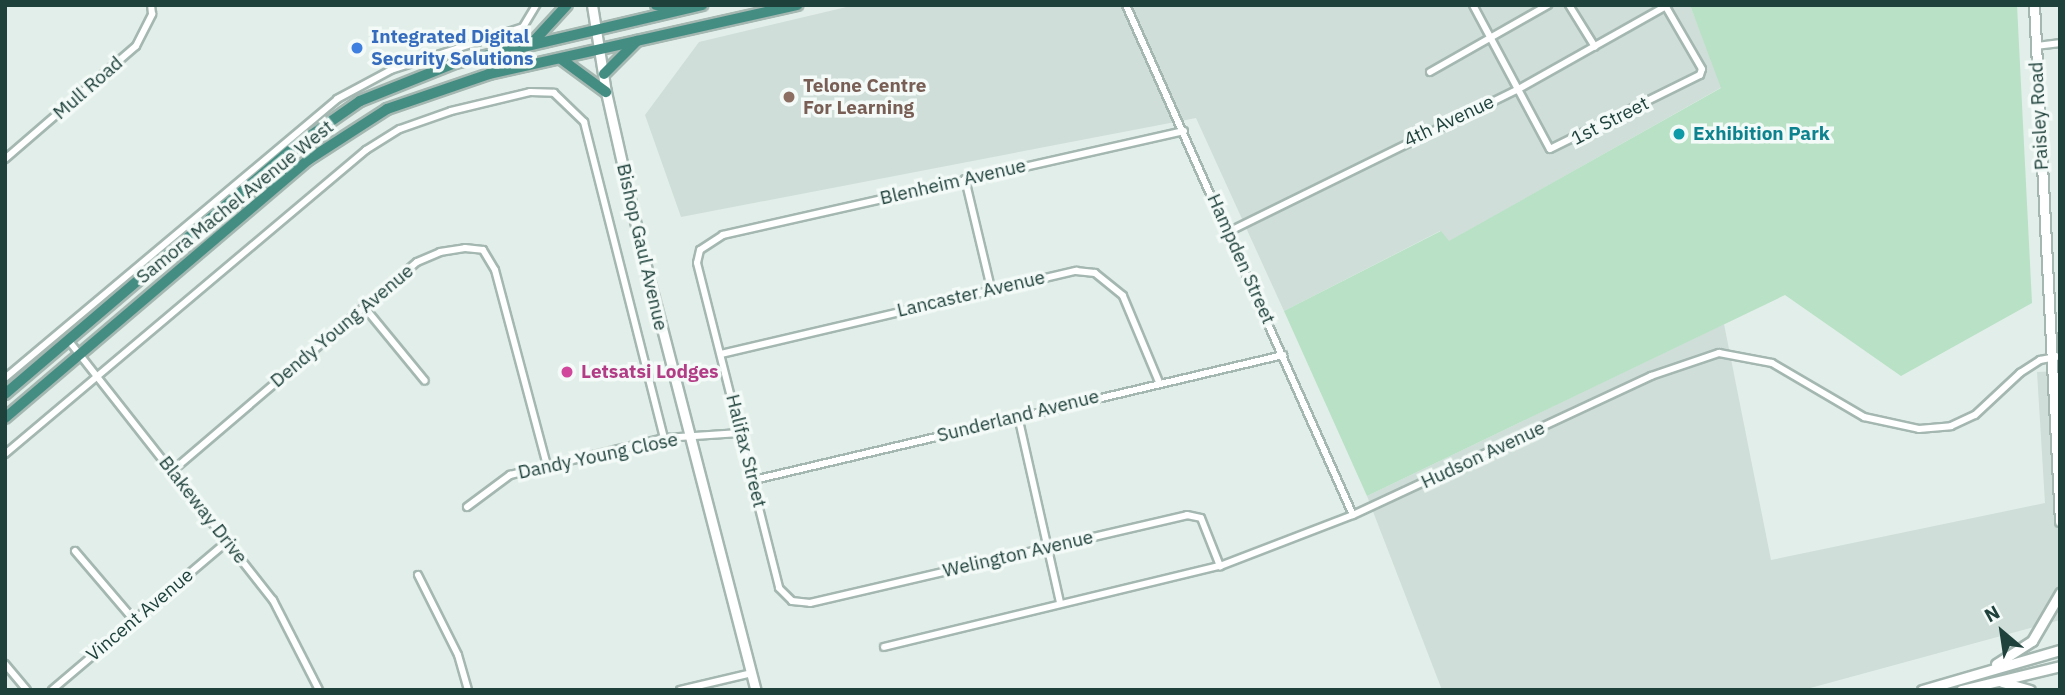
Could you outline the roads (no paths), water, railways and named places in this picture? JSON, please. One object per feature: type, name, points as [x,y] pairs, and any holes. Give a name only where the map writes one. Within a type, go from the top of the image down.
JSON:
[{"type":"highway","points":[[531,43],[567,5]]},
{"type":"highway","points":[[656,5],[681,11]]},
{"type":"highway","name":"Samora Machel Avenue West","points":[[5,394],[297,145],[343,111],[424,72],[531,43],[702,5]]},
{"type":"highway","name":"Samora Machel Avenue West","points":[[5,418],[308,159],[360,122],[452,84],[797,5]]},
{"type":"highway","points":[[604,74],[639,40]]},
{"type":"highway","points":[[561,59],[606,92]]},
{"type":"main road","name":"Bishop Gaul Avenue","points":[[592,5],[606,92],[688,436],[756,690]]},
{"type":"main road","name":"Paisley Road","points":[[2034,5],[2056,356],[2060,521]]},
{"type":"main road","points":[[1972,675],[2032,641],[2060,593]]},
{"type":"main road","points":[[1922,690],[2060,650]]},
{"type":"main road","points":[[1961,690],[2060,666]]},
{"type":"main road","points":[[1994,681],[2030,690]]},
{"type":"street","name":"Mull Road","points":[[5,159],[136,46],[152,14],[150,5]]},
{"type":"street","name":"Samora Machel Avenue West","points":[[5,378],[337,99],[391,70],[523,27],[536,5]]},
{"type":"street","name":"Hampden Street","points":[[1126,5],[1230,231],[1353,515]]},
{"type":"street","name":"1st Street","points":[[1473,5],[1493,38],[1546,145],[1556,149],[1703,72],[1667,6]]},
{"type":"street","points":[[1430,72],[1548,5]]},
{"type":"street","points":[[1569,5],[1595,47]]},
{"type":"street","name":"4th Avenue","points":[[1230,231],[1517,90],[1667,6]]},
{"type":"street","points":[[2036,46],[2060,43]]},
{"type":"street","name":"Bishop Gaul Avenue","points":[[99,374],[366,150],[400,129],[451,111],[530,92],[554,93],[584,122],[664,439]]},
{"type":"street","name":"Blenheim Avenue","points":[[723,235],[1184,131]]},
{"type":"street","points":[[965,179],[991,288]]},
{"type":"street","name":"Halifax Street","points":[[723,235],[700,250],[697,263],[785,597]]},
{"type":"street","name":"Dendy Young Avenue","points":[[171,472],[417,262],[440,252],[483,250],[495,270],[547,465]]},
{"type":"street","name":"Lancaster Avenue","points":[[721,354],[991,288],[1076,271],[1095,273],[1123,296],[1159,382]]},
{"type":"street","points":[[365,309],[425,381]]},
{"type":"street","name":"Blakeway Drive","points":[[69,341],[99,374],[288,623],[319,690]]},
{"type":"street","name":"Hudson Avenue","points":[[884,647],[1060,603],[1125,592],[1220,566],[1353,515],[1651,376],[1719,353],[1772,363],[1864,417],[1919,429],[1951,426],[1975,415],[2020,373],[2056,356]]},
{"type":"street","name":"Sunderland Avenue","points":[[754,480],[1159,382],[1283,355]]},
{"type":"street","points":[[5,454],[99,374]]},
{"type":"street","points":[[1018,416],[1051,545],[1060,603]]},
{"type":"street","name":"Dandy Young Close","points":[[467,507],[500,480],[547,465],[664,439],[740,433]]},
{"type":"street","name":"Welington Avenue","points":[[785,597],[810,603],[1051,545],[1196,515],[1205,524],[1220,566]]},
{"type":"street","name":"Vincent Avenue","points":[[52,690],[228,541]]},
{"type":"street","points":[[75,551],[134,620]]},
{"type":"street","points":[[418,575],[458,654],[468,690]]},
{"type":"street","points":[[5,664],[27,690]]},
{"type":"street","points":[[680,690],[752,673]]},
{"type":"place","name":"Integrated Digital Security Solutions","points":[[357,48]]},
{"type":"place","name":"Telone Centre For Learning","points":[[789,97]]},
{"type":"place","name":"Exhibition Park","points":[[1679,134]]},
{"type":"place","name":"Letsatsi Lodges","points":[[567,372]]}]
